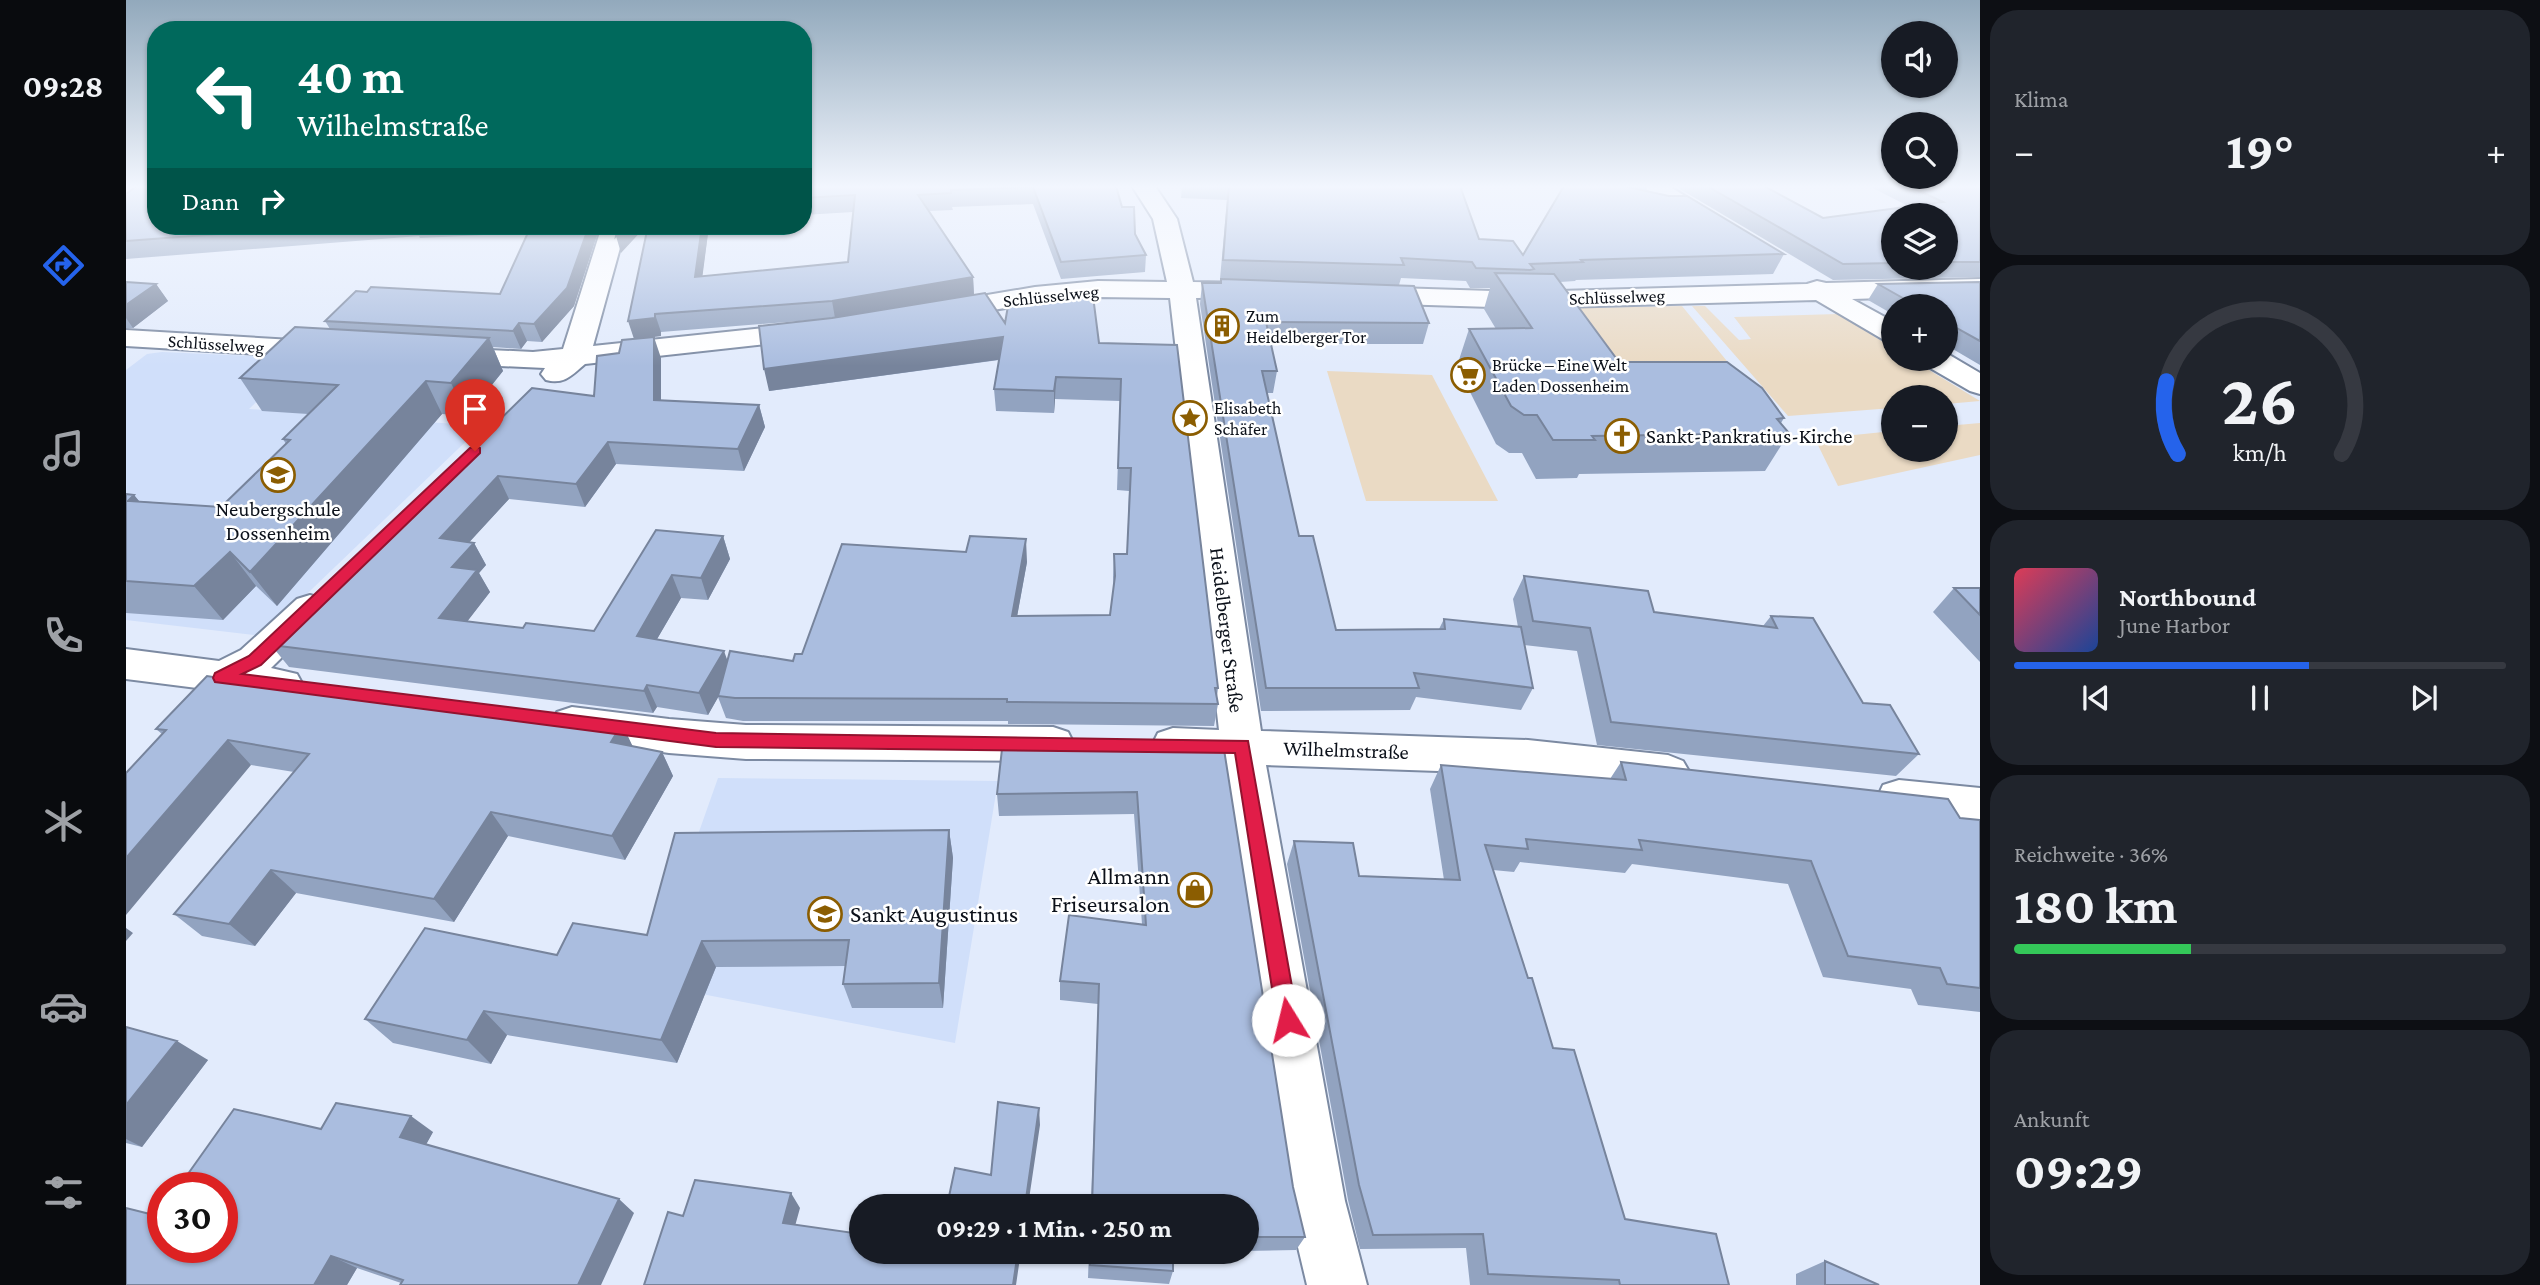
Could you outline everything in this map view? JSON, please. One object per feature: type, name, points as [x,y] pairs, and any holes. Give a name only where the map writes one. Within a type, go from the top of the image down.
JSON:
[{"type":"street","points":[[535,394],[575,358],[608,246]]},
{"type":"street","name":"Heidelberger Straße","points":[[1172,246],[1182,289],[1242,746],[1316,1200],[1337,1285]]},
{"type":"street","points":[[1785,269],[1881,326]]},
{"type":"street","name":"Schlüsselweg","points":[[1334,294],[1523,300],[1980,287]]},
{"type":"street","name":"Schlüsselweg","points":[[915,315],[1035,295],[1098,289],[1283,292]]},
{"type":"street","points":[[425,356],[533,361],[835,329]]},
{"type":"street","name":"Schlüsselweg","points":[[128,340],[356,352]]},
{"type":"street","points":[[1956,371],[1980,385]]},
{"type":"street","points":[[192,708],[221,678],[255,660],[335,584]]},
{"type":"street","points":[[126,664],[314,689]]},
{"type":"street","points":[[533,718],[669,736],[746,742],[1091,745]]},
{"type":"street","name":"Wilhelmstraße","points":[[1132,745],[1242,746],[1528,757],[1706,777]]},
{"type":"street","points":[[1857,794],[1980,807]]},
{"type":"shaded area","points":[[1682,306],[1744,382],[1601,385],[1488,310]]},
{"type":"shaded area","points":[[1692,306],[1705,306],[1739,340],[1751,339],[1734,317],[1838,314],[1881,341],[1881,371],[1931,371],[1954,385],[1881,385],[1881,409],[1788,416]]},
{"type":"shaded area","name":"Neubergschule Dossenheim","points":[[162,352],[296,358],[298,362],[249,409],[482,426],[263,636],[126,620],[126,370],[147,354]]},
{"type":"shaded area","points":[[1327,371],[1432,375],[1498,501],[1366,501]]},
{"type":"shaded area","points":[[1958,388],[1980,401],[1958,403]]},
{"type":"shaded area","points":[[1980,423],[1980,455],[1958,460],[1958,425]]},
{"type":"shaded area","points":[[1881,432],[1881,462],[1948,462],[1838,486],[1815,439]]},
{"type":"shaded area","name":"Sankt Augustinus","points":[[718,778],[998,781],[955,1043],[655,985],[689,860]]},
{"type":"building","points":[[522,246],[582,246],[567,288],[534,324],[519,323],[513,331],[325,321],[356,291],[367,292],[371,287],[500,294]]},
{"type":"building","points":[[644,246],[699,246],[695,277],[848,262],[850,246],[952,246],[973,277],[832,301],[655,314],[655,318],[628,321]]},
{"type":"building","points":[[1055,246],[1141,246],[1146,255],[1061,262]]},
{"type":"building","points":[[1224,246],[1517,246],[1523,255],[1528,246],[1771,246],[1784,254],[1581,260],[1583,262],[1530,264],[1534,269],[1530,270],[1476,268],[1472,262],[1401,258],[1404,265],[1223,260]]},
{"type":"building","points":[[1812,246],[1881,246],[1881,263],[1843,264]]},
{"type":"building","points":[[1958,246],[1980,246],[1980,262],[1958,262]]},
{"type":"building","points":[[1495,273],[1554,274],[1619,362],[1727,362],[1762,388],[1784,418],[1777,419],[1789,433],[1592,436],[1595,440],[1553,440],[1537,415],[1524,415],[1511,406],[1469,329],[1532,328]]},
{"type":"building","points":[[1221,279],[1414,286],[1429,323],[1266,322],[1277,371],[1262,371],[1299,536],[1313,536],[1336,630],[1445,629],[1444,619],[1521,627],[1533,688],[1414,673],[1419,688],[1266,688],[1202,283],[1221,283]]},
{"type":"building","points":[[126,282],[156,284],[126,305]]},
{"type":"building","points":[[1980,282],[1980,341],[1958,329],[1958,294],[1896,294],[1878,284]]},
{"type":"building","points":[[985,293],[1005,323],[1008,306],[1056,300],[1056,296],[1093,296],[1099,343],[1177,345],[1218,704],[718,696],[730,651],[793,661],[795,654],[802,654],[842,544],[966,552],[970,536],[1026,539],[1012,616],[1110,615],[1115,576],[1114,554],[1127,554],[1131,468],[1118,468],[1121,379],[1056,377],[1054,391],[994,389],[1003,337],[764,369],[759,326],[832,318]]},
{"type":"building","points":[[295,327],[489,338],[451,383],[426,381],[250,572],[230,552],[194,586],[126,581],[126,494],[134,495],[128,501],[221,507],[290,440],[283,439],[338,385],[240,378]]},
{"type":"building","points":[[654,337],[654,400],[759,405],[738,449],[608,442],[576,484],[498,476],[440,538],[474,543],[452,567],[477,570],[439,618],[523,628],[526,623],[594,631],[656,530],[723,536],[701,578],[672,575],[637,636],[724,651],[699,693],[647,685],[644,691],[271,645],[532,388],[594,396],[597,356],[619,353],[622,340]]},
{"type":"building","points":[[1524,576],[1648,591],[1654,612],[1777,628],[1771,616],[1813,618],[1863,703],[1890,705],[1919,754],[1611,722],[1590,628],[1533,621]]},
{"type":"building","points":[[1954,588],[1980,588],[1980,615]]},
{"type":"building","points":[[238,675],[622,724],[611,742],[662,752],[612,836],[491,812],[434,899],[271,870],[229,924],[174,914],[309,754],[228,740],[126,858],[126,773],[166,730],[156,729],[207,676],[232,680]]},
{"type":"building","points":[[1003,740],[1223,743],[1293,1187],[1305,1237],[1259,1237],[1259,1194],[1092,1194],[1099,984],[1060,981],[1069,915],[1146,925],[1137,792],[997,794]]},
{"type":"building","points":[[1621,762],[1948,799],[1960,818],[1980,820],[1980,988],[1947,984],[1940,968],[1848,956],[1811,861],[1639,840],[1642,850],[1526,839],[1528,849],[1485,845],[1528,978],[1532,978],[1553,1048],[1574,1050],[1625,1219],[1716,1234],[1729,1285],[1620,1285],[1619,1280],[1488,1274],[1483,1234],[1373,1235],[1359,1185],[1294,841],[1353,843],[1359,876],[1460,880],[1441,765],[1626,780]]},
{"type":"building","points":[[949,830],[939,983],[843,984],[849,940],[702,941],[661,1040],[484,1011],[467,1040],[365,1019],[425,928],[557,955],[573,923],[647,935],[675,833]]},
{"type":"building","points":[[126,1027],[177,1041],[126,1105]]},
{"type":"building","points":[[998,1102],[1039,1108],[1027,1194],[950,1194],[955,1168],[991,1175]]},
{"type":"building","points":[[336,1103],[411,1116],[400,1137],[619,1199],[578,1285],[400,1285],[403,1280],[331,1256],[314,1285],[126,1285],[126,1208],[147,1213],[147,1263],[238,1263],[238,1172],[189,1172],[234,1109],[321,1129]]},
{"type":"building","points":[[695,1180],[791,1193],[783,1223],[849,1232],[849,1264],[1016,1264],[1013,1285],[644,1285],[668,1212],[683,1216]]},
{"type":"building","points":[[1825,1261],[1879,1285],[1825,1285]]},
{"type":"building","points":[[1173,1264],[1173,1271],[1090,1265]]},
{"type":"place","name":"Zum Heidelberger Tor","points":[[1222,326]]},
{"type":"place","name":"Brücke – Eine Welt Laden Dossenheim","points":[[1468,375]]},
{"type":"place","name":"Elisabeth Schäfer","points":[[1190,418]]},
{"type":"place","name":"Sankt-Pankratius-Kirche","points":[[1622,436]]},
{"type":"place","name":"Neubergschule Dossenheim","points":[[278,475]]},
{"type":"place","name":"Allmann Friseursalon","points":[[1195,890]]},
{"type":"place","name":"Sankt Augustinus","points":[[825,914]]},
{"type":"route","points":[[475,451],[255,660],[221,678],[669,736],[746,742],[1242,746],[1288,1020]]}]
